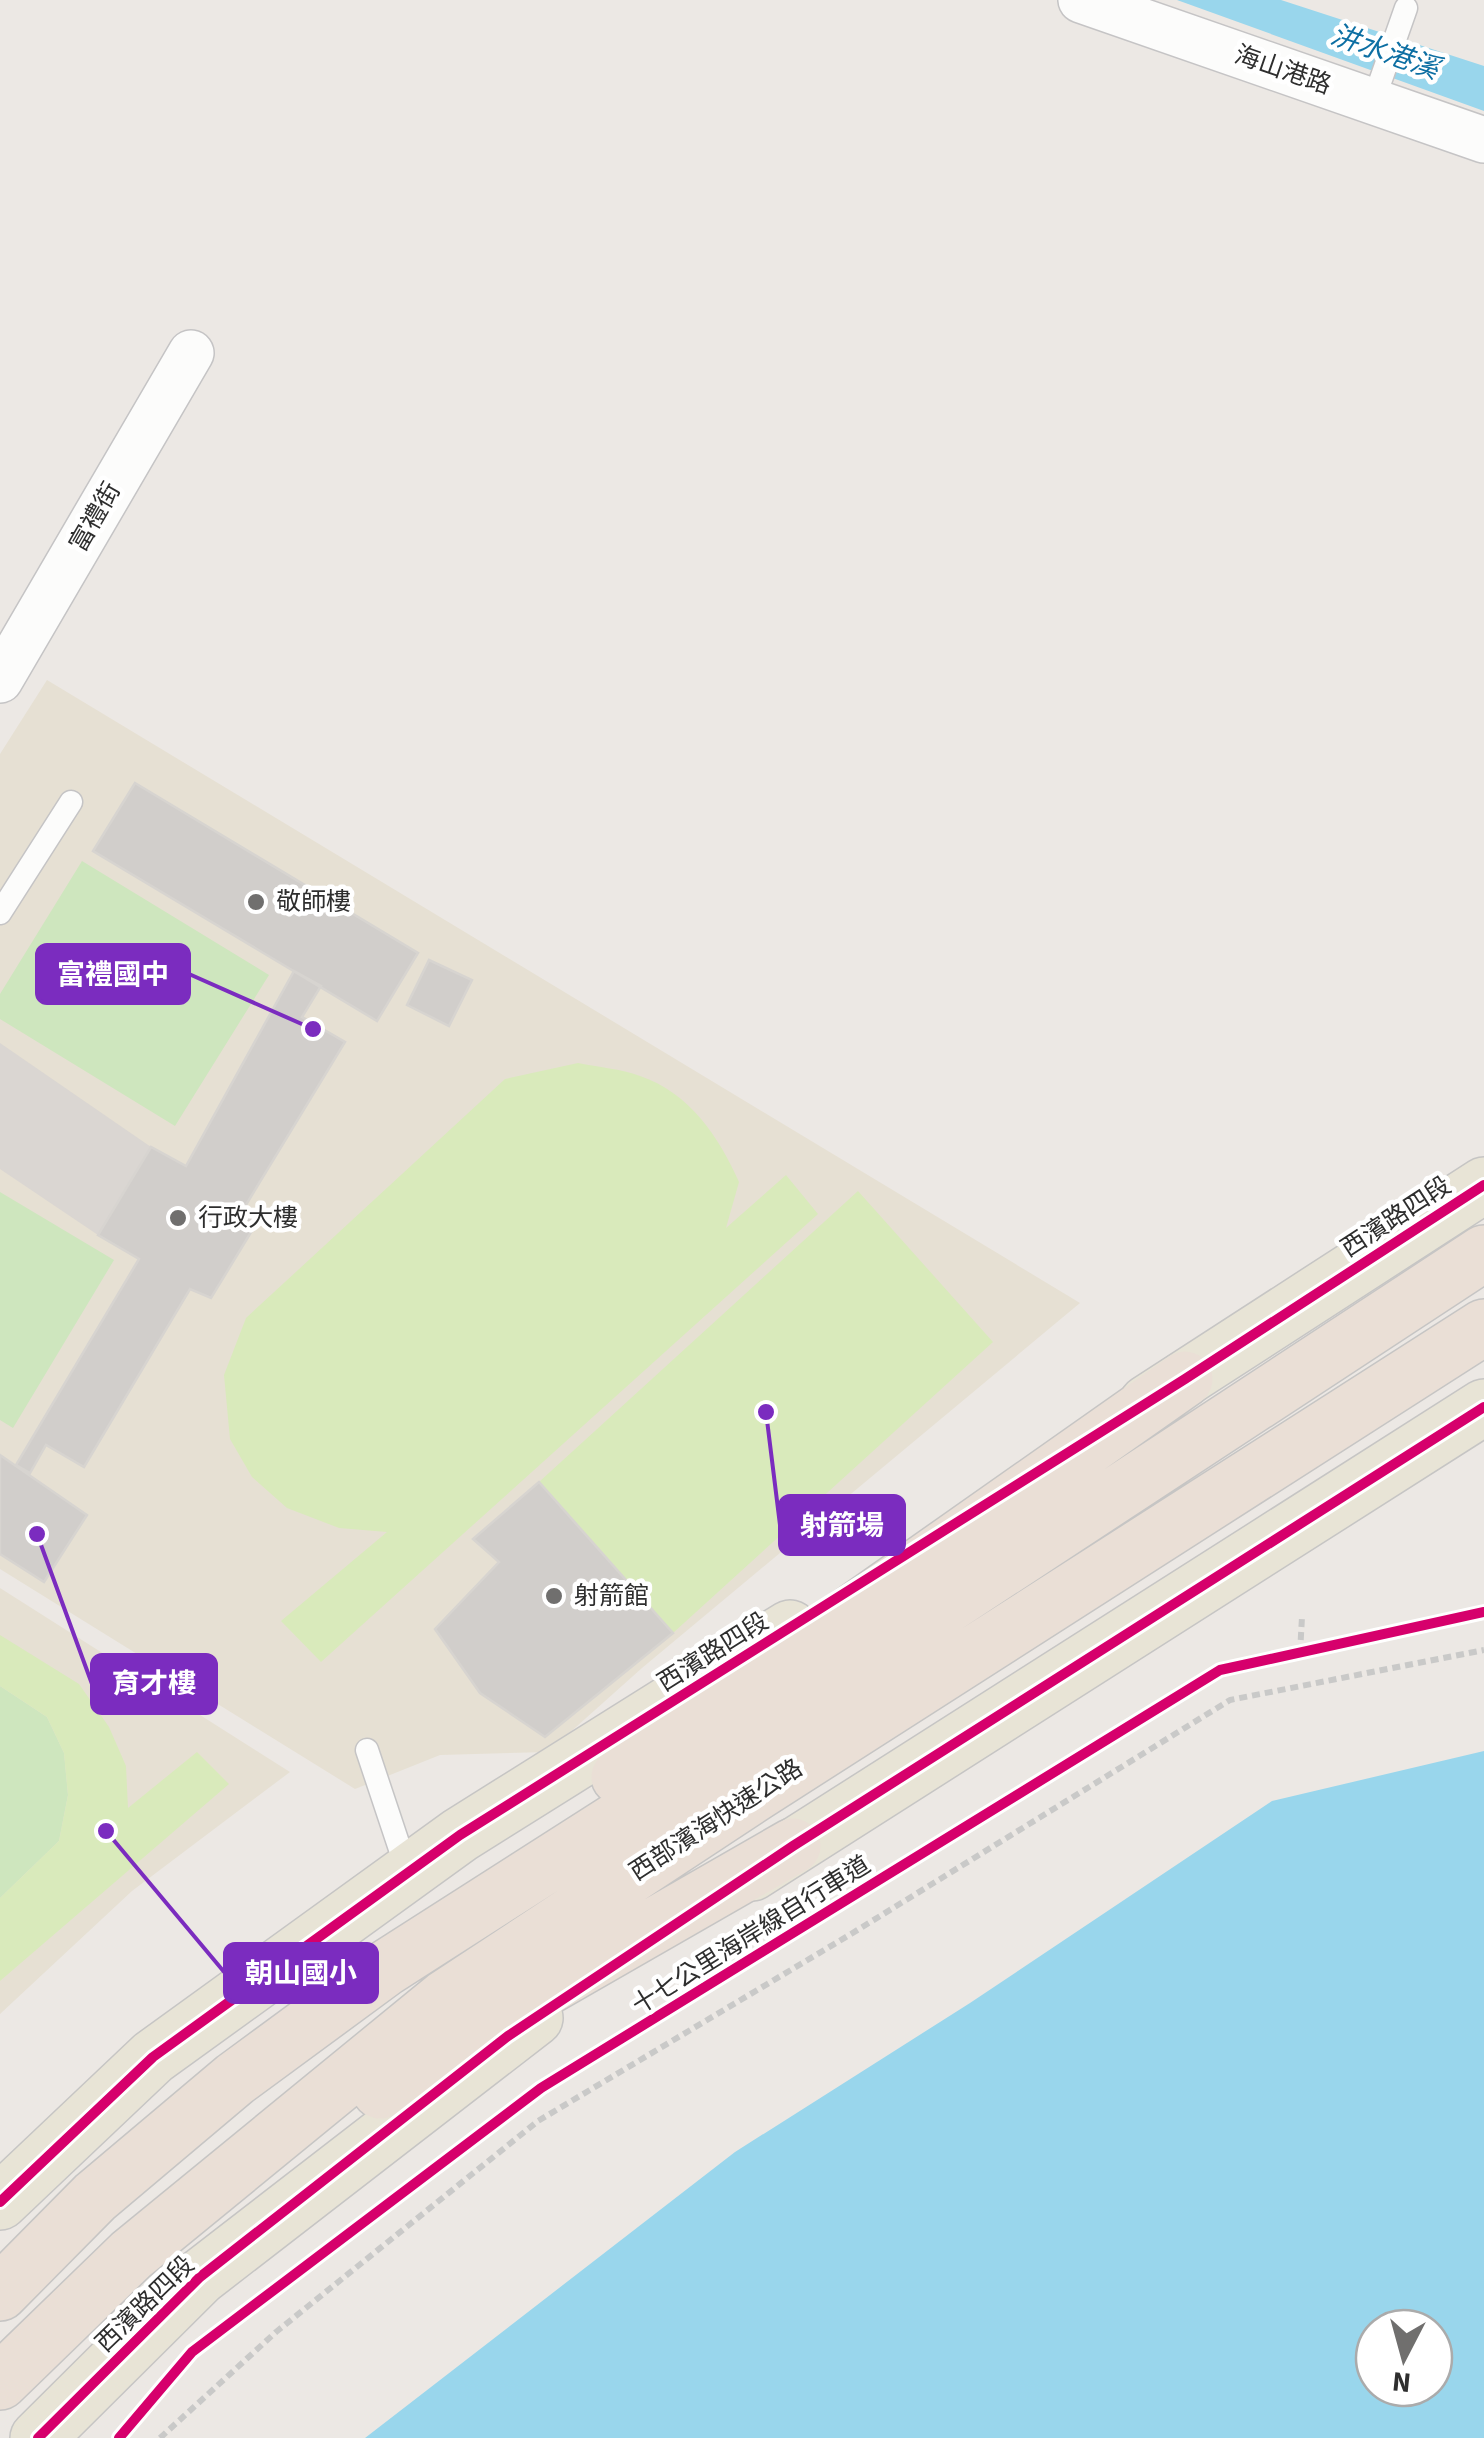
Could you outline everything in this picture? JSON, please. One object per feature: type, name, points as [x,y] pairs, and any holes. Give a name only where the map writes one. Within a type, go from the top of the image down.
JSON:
[{"type":"highway","points":[[0,2294],[95,2196],[235,2079],[386,1968],[730,1748],[1484,1253]]},
{"type":"highway","name":"西部濱海快速公路","points":[[0,2382],[130,2255],[445,1998],[756,1793],[1484,1328]]},
{"type":"highway","points":[[386,1968],[573,1809],[1185,1379]]},
{"type":"highway","points":[[130,2255],[474,2029],[792,1846]]},
{"type":"main road","name":"西濱路四段","points":[[0,2202],[152,2057],[477,1824],[1185,1379],[1484,1185]]},
{"type":"main road","name":"西濱路四段","points":[[38,2438],[200,2277],[508,2036],[792,1846],[1484,1407]]},
{"type":"street","name":"海山港路","points":[[1081,0],[1484,140]]},
{"type":"street","name":"富禮街","points":[[0,680],[191,353]]},
{"type":"lane","points":[[1373,102],[1406,8]]},
{"type":"lane","points":[[0,913],[71,802]]},
{"type":"lane","points":[[367,1750],[408,1873]]},
{"type":"path","points":[[1300,1653],[1302,1617]]},
{"type":"path","points":[[1284,1656],[1318,1649]]},
{"type":"path","points":[[160,2438],[276,2332],[538,2121],[868,1924],[1230,1700],[1484,1650]]},
{"type":"shaded area","points":[[47,680],[1080,1303],[642,1668],[548,1752],[440,1755],[355,1789],[0,1569],[0,754]]},
{"type":"shaded area","points":[[0,1043],[151,1147],[98,1235],[0,1169]]},
{"type":"shaded area","points":[[0,1588],[290,1772],[132,1891],[0,2014]]},
{"type":"green space","points":[[82,861],[269,975],[175,1126],[0,1019],[0,994]]},
{"type":"green space","points":[[578,1063],[625,1072],[658,1084],[701,1118],[739,1182],[726,1228],[786,1175],[818,1214],[321,1662],[281,1621],[387,1532],[339,1528],[287,1508],[252,1477],[230,1439],[224,1375],[246,1318],[505,1079]]},
{"type":"green space","points":[[858,1191],[993,1342],[673,1633],[539,1482]]},
{"type":"green space","points":[[0,1192],[114,1260],[13,1428],[0,1420]]},
{"type":"green space","points":[[0,1635],[79,1684],[109,1727],[126,1766],[128,1808],[197,1752],[229,1784],[0,1981],[0,1898],[59,1841],[68,1795],[64,1753],[47,1717],[0,1686]]},
{"type":"green space","points":[[0,1686],[47,1717],[64,1753],[68,1795],[59,1841],[0,1898]]},
{"type":"water","name":"汫水港溪","points":[[1177,0],[1281,0],[1484,66],[1484,111]]},
{"type":"water","points":[[1484,1751],[1484,2438],[365,2438],[735,2152],[970,2003],[1272,1801]]},
{"type":"building","name":"敬師樓","points":[[135,783],[418,953],[377,1021],[93,851]]},
{"type":"building","points":[[429,960],[472,980],[449,1026],[407,1005]]},
{"type":"building","name":"行政大樓","points":[[294,971],[321,986],[302,1017],[345,1042],[241,1213],[256,1224],[211,1298],[190,1289],[84,1467],[46,1445],[30,1473],[16,1465],[139,1259],[98,1235],[151,1147],[186,1166]]},
{"type":"building","points":[[0,1455],[87,1515],[44,1582],[0,1554]]},
{"type":"building","name":"射箭館","points":[[539,1482],[673,1633],[545,1737],[480,1693],[435,1629],[499,1562],[473,1539]]},
{"type":"cycle path","points":[[0,2202],[153,2057],[460,1835],[1185,1379],[1484,1185]]},
{"type":"cycle path","points":[[38,2438],[200,2277],[508,2036],[793,1846],[1484,1407]]},
{"type":"cycle path","name":"十七公里海岸線自行車道","points":[[119,2438],[192,2352],[541,2088],[1220,1670],[1484,1612]]},
{"type":"place","name":"敬師樓","points":[[256,902]]},
{"type":"place","name":"富禮國中","points":[[313,1029]]},
{"type":"place","name":"行政大樓","points":[[178,1218]]},
{"type":"place","name":"射箭場","points":[[766,1412]]},
{"type":"place","name":"育才樓","points":[[37,1534]]},
{"type":"place","name":"射箭館","points":[[554,1596]]},
{"type":"place","name":"朝山國小","points":[[106,1831]]}]
